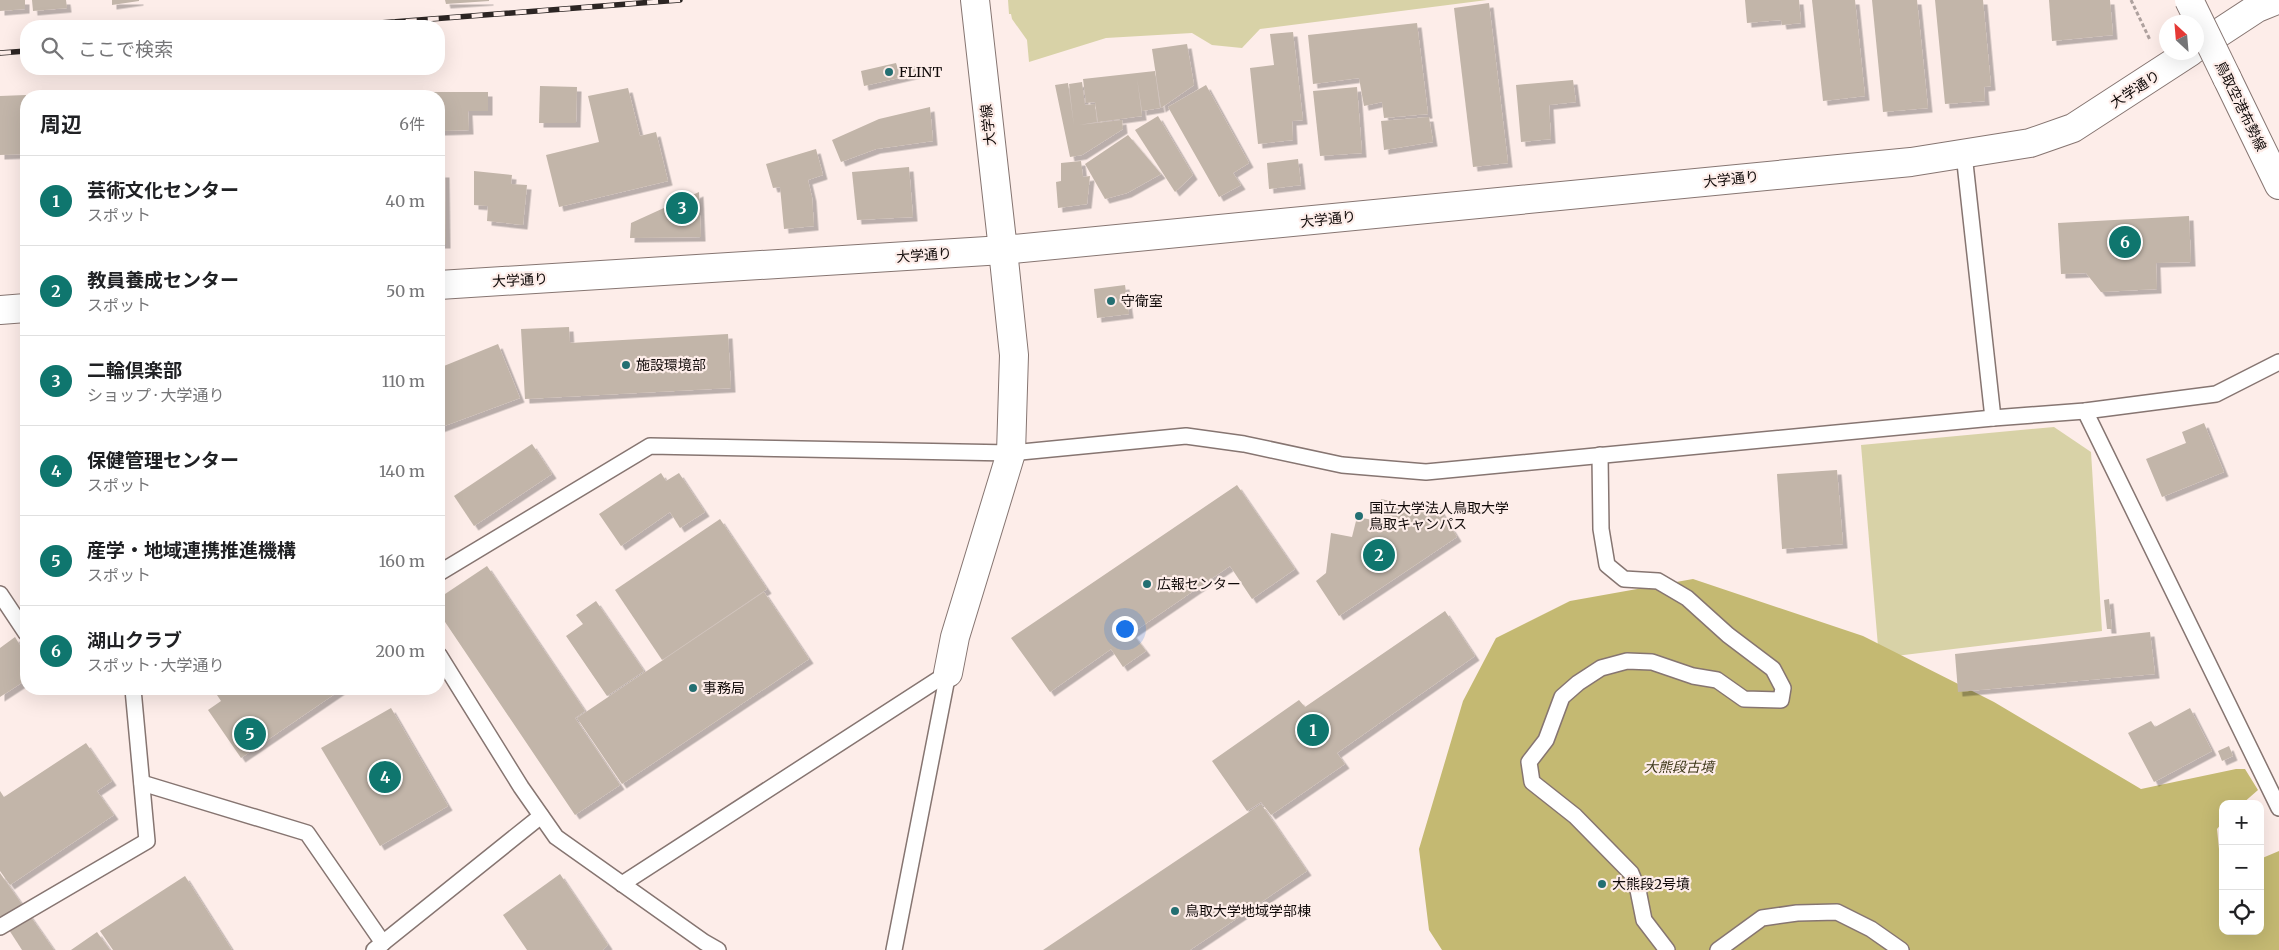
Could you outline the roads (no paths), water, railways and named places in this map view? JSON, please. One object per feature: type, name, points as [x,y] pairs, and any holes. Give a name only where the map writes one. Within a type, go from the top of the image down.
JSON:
[{"type":"street","name":"鳥取空港布勢線","points":[[2190,0],[2279,185]]},
{"type":"street","points":[[2204,43],[2257,8],[2277,0]]},
{"type":"street","name":"大学線","points":[[948,673],[955,637],[1011,453],[1014,355],[976,10]]},
{"type":"street","name":"大学通り","points":[[445,285],[1003,250],[1901,163],[2030,143],[2073,128],[2178,60]]},
{"type":"street","points":[[0,310],[20,308]]},
{"type":"lane","points":[[1964,154],[1993,418]]},
{"type":"lane","points":[[445,569],[650,446],[1011,453],[1186,436],[1244,444],[1342,465],[1426,472],[1993,418],[2085,412],[2216,394],[2279,362]]},
{"type":"lane","points":[[2085,412],[2279,808]]},
{"type":"lane","points":[[1600,455],[1600,529],[1607,564],[1624,579],[1658,581],[1686,598],[1728,635],[1773,669],[1783,688],[1780,700],[1744,699],[1717,680],[1693,676],[1652,662],[1627,661],[1601,668],[1578,683],[1562,698],[1546,740],[1529,762],[1532,782],[1575,816],[1631,873],[1638,890],[1644,920],[1667,950]]},
{"type":"lane","points":[[0,594],[20,624]]},
{"type":"lane","points":[[445,664],[556,837],[622,884],[698,946],[718,950]]},
{"type":"lane","points":[[622,884],[948,673]]},
{"type":"lane","points":[[894,950],[948,673]]},
{"type":"lane","points":[[0,927],[147,841],[134,695]]},
{"type":"lane","points":[[142,783],[307,833],[378,946],[542,816]]},
{"type":"lane","points":[[1718,950],[1762,918],[1797,913],[1837,912],[1871,929],[1902,950]]},
{"type":"railway","points":[[418,20],[680,0]]},
{"type":"railway","points":[[0,53],[20,51]]},
{"type":"place","name":"FLINT","points":[[889,72]]},
{"type":"place","name":"二輪倶楽部","points":[[682,208]]},
{"type":"place","name":"湖山クラブ","points":[[2125,242]]},
{"type":"place","name":"守衛室","points":[[1111,301]]},
{"type":"place","name":"施設環境部","points":[[626,365]]},
{"type":"place","name":"国立大学法人鳥取大学 鳥取キャンパス","points":[[1359,516]]},
{"type":"place","name":"教員養成センター","points":[[1379,555]]},
{"type":"place","name":"広報センター","points":[[1147,584]]},
{"type":"place","name":"事務局","points":[[693,688]]},
{"type":"place","name":"芸術文化センター","points":[[1313,730]]},
{"type":"place","name":"産学・地域連携推進機構","points":[[250,734]]},
{"type":"place","name":"保健管理センター","points":[[385,777]]},
{"type":"place","name":"大熊段2号墳","points":[[1602,884]]},
{"type":"place","name":"鳥取大学地域学部棟","points":[[1175,911]]},
{"type":"park label","name":"大熊段古墳","points":[[1679,767]]}]
